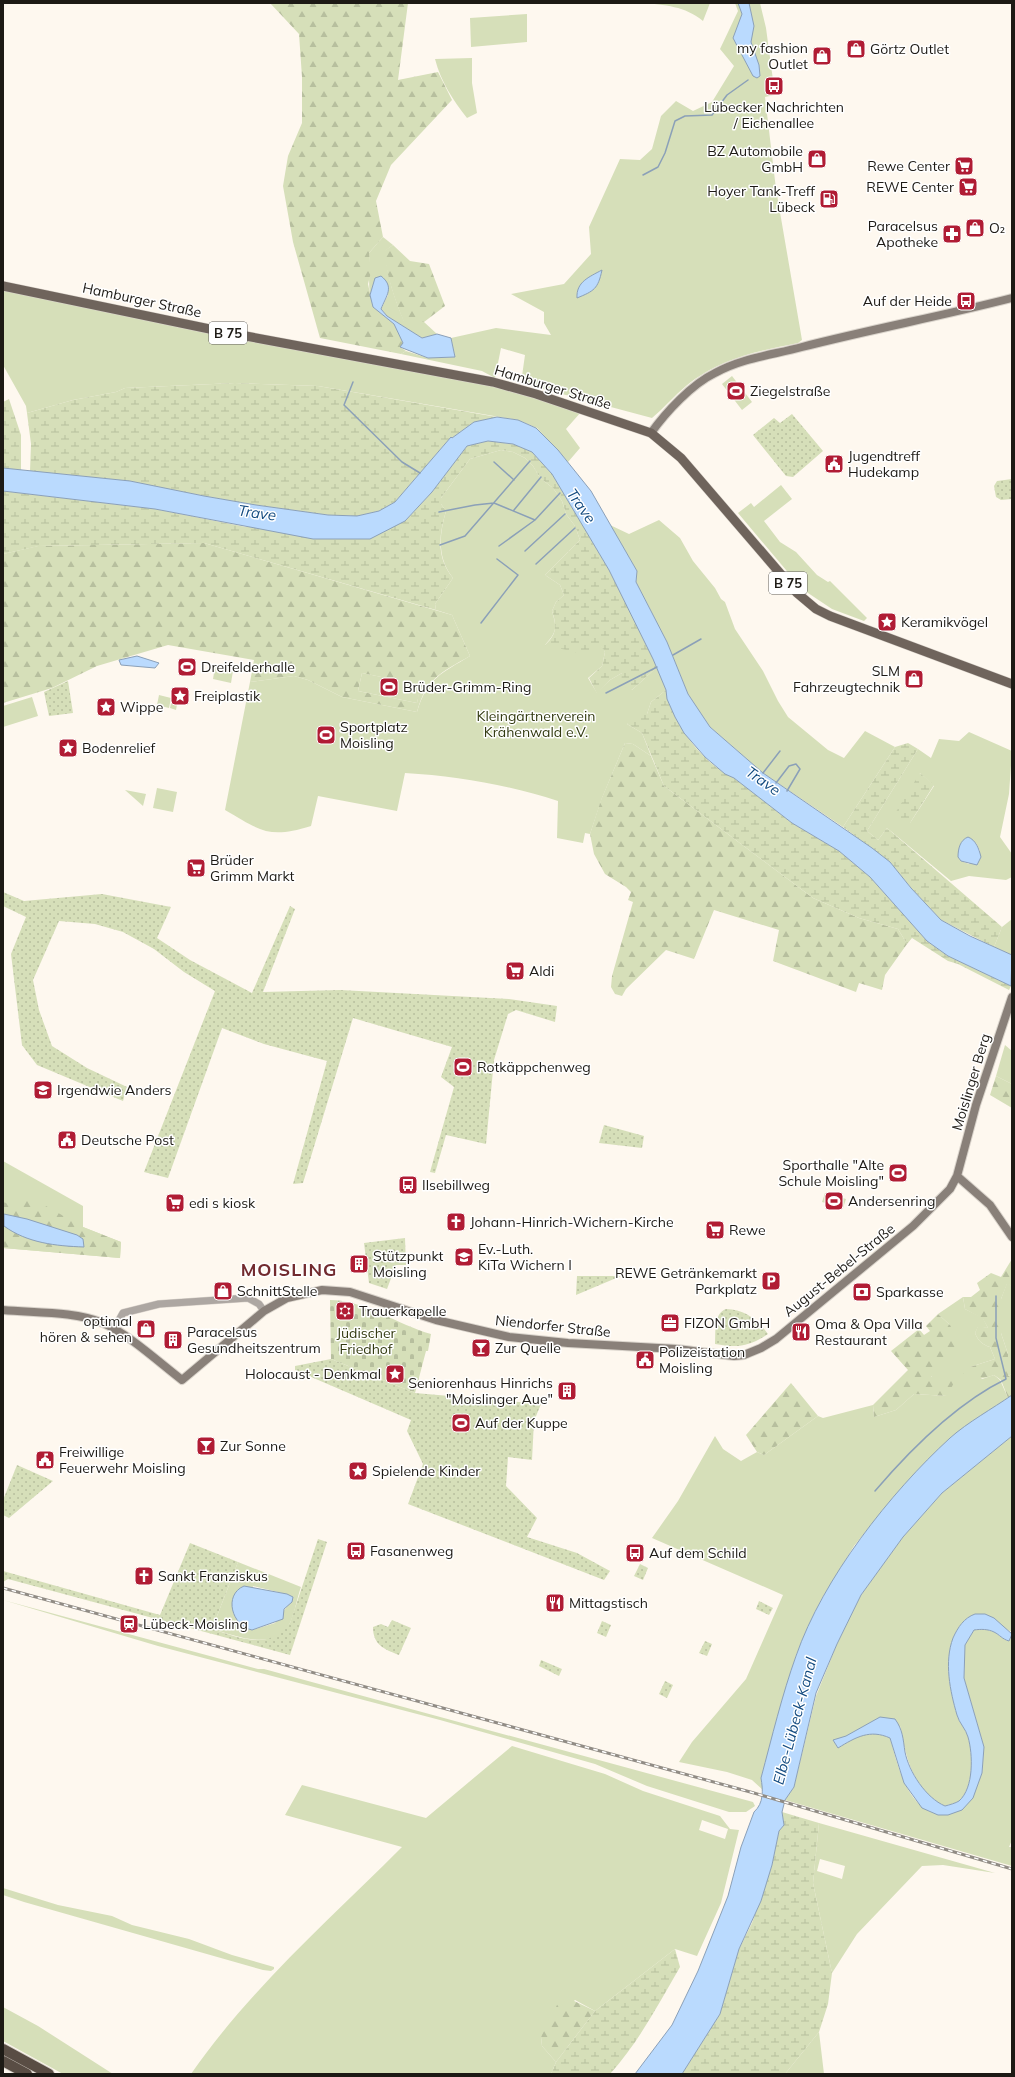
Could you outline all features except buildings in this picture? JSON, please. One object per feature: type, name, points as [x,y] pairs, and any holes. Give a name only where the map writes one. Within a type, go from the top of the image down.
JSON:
[{"type":"highway","points":[[3,2049],[50,2074]]},
{"type":"highway","points":[[3,2061],[27,2074]]},
{"type":"main road","name":"Hamburger Straße","points":[[3,286],[224,332],[493,382],[536,394],[651,433],[681,458],[797,593],[816,609],[877,634],[1012,684]]},
{"type":"main road","points":[[651,433],[665,415],[697,385],[713,373],[746,360],[1012,298]]},
{"type":"main road","name":"Moislinger Berg","points":[[957,1176],[976,1105],[1012,997]]},
{"type":"main road","points":[[957,1176],[990,1205],[1012,1237]]},
{"type":"main road","name":"August-Bebel-Straße","points":[[744,1355],[761,1348],[776,1339],[913,1226],[943,1198],[957,1176]]},
{"type":"main road","name":"Niendorfer Straße","points":[[114,1329],[182,1380],[264,1310],[287,1298],[302,1293],[322,1290],[340,1290],[436,1320],[509,1337],[677,1349],[734,1356],[744,1355]]},
{"type":"main road","points":[[3,1310],[94,1320],[114,1329]]},
{"type":"street","points":[[114,1329],[123,1313],[159,1304],[248,1298],[259,1304],[264,1310]]},
{"type":"green space","points":[[270,3],[408,3],[398,80],[438,72],[452,100],[391,165],[376,201],[383,237],[369,253],[371,272],[368,284],[373,307],[394,324],[404,343],[400,347],[406,351],[401,354],[320,338],[293,242],[283,186],[288,156],[302,123],[302,77],[299,34]]},
{"type":"green space","points":[[642,3],[710,3],[703,21],[682,9]]},
{"type":"green space","points":[[735,3],[760,3],[766,28],[775,95],[765,97],[776,189],[802,340],[798,343],[753,353],[725,362],[699,376],[686,386],[652,418],[521,383],[525,355],[501,348],[495,378],[482,371],[401,354],[406,351],[428,358],[455,357],[451,338],[496,328],[551,335],[544,323],[544,312],[511,294],[564,284],[591,254],[589,227],[620,159],[640,160],[652,149],[661,116],[676,101],[693,111],[712,102],[734,66],[720,49],[738,11]]},
{"type":"green space","points":[[527,14],[527,42],[471,47],[470,18]]},
{"type":"green space","points":[[472,58],[472,83],[477,113],[467,118],[448,90],[435,59]]},
{"type":"green space","points":[[383,237],[393,245],[385,251],[387,269],[397,304],[404,321],[424,322],[437,334],[422,338],[387,316],[381,309],[388,295],[376,278],[370,295],[369,253]]},
{"type":"green space","points":[[393,245],[410,261],[429,264],[445,306],[424,322],[404,322],[400,313],[385,261],[384,251]]},
{"type":"green space","points":[[3,289],[513,390],[581,412],[566,429],[580,448],[568,462],[537,428],[518,420],[318,386],[235,383],[125,388],[116,392],[73,400],[27,413],[26,406],[3,365]]},
{"type":"green space","name":"Ziegelstraße","points":[[732,376],[752,402],[742,410],[722,384]]},
{"type":"green space","points":[[235,383],[318,386],[497,417],[474,422],[452,438],[451,437],[395,502],[379,511],[357,516],[328,515],[256,505],[129,481],[30,471],[31,444],[27,413],[73,400],[116,392],[125,388]]},
{"type":"green space","points":[[9,399],[21,435],[21,470],[3,468],[3,402]]},
{"type":"green space","points":[[792,414],[823,451],[793,477],[786,476],[753,435],[774,418],[780,423]]},
{"type":"green space","points":[[488,441],[513,444],[532,452],[552,474],[609,570],[657,667],[632,690],[621,685],[622,673],[610,680],[597,694],[589,678],[602,666],[605,652],[601,646],[583,654],[545,645],[552,637],[555,630],[555,621],[552,611],[556,602],[564,595],[560,585],[545,575],[580,540],[575,526],[566,514],[562,501],[553,488],[540,478],[533,466],[525,458],[513,452],[501,450],[470,459],[441,498],[441,504],[446,511],[441,537],[441,554],[453,578],[435,604],[436,610],[204,543],[39,546],[3,554],[3,491],[155,509],[246,527],[405,521],[432,492],[467,446]]},
{"type":"green space","name":"Kleingärtnerverein Krähenwald e.V.","points":[[501,450],[513,452],[525,458],[533,466],[540,478],[553,488],[562,501],[566,514],[575,526],[580,540],[545,575],[560,585],[564,595],[556,602],[552,611],[555,622],[555,630],[552,637],[545,645],[601,645],[605,652],[602,666],[588,678],[597,693],[610,680],[622,673],[632,690],[657,667],[666,690],[651,702],[647,714],[627,724],[642,733],[651,756],[633,744],[625,743],[602,798],[590,834],[585,833],[583,843],[557,838],[558,801],[520,790],[483,782],[425,774],[405,773],[397,811],[318,796],[311,826],[297,830],[285,832],[266,831],[257,828],[225,810],[250,682],[294,676],[308,680],[342,697],[417,712],[426,691],[431,684],[444,672],[470,656],[452,615],[436,610],[435,604],[453,578],[444,562],[442,554],[441,537],[446,511],[441,504],[441,498],[470,459]]},
{"type":"green space","points":[[1012,479],[1012,499],[1001,500],[996,497],[994,486],[997,481]]},
{"type":"green space","points":[[781,485],[792,499],[764,521],[780,542],[796,552],[817,575],[828,582],[830,581],[867,618],[864,621],[832,609],[802,589],[738,513],[751,503],[754,507]]},
{"type":"green space","points":[[659,520],[680,538],[693,561],[715,588],[721,599],[725,602],[735,629],[763,671],[788,717],[828,750],[844,758],[865,731],[895,747],[843,827],[763,773],[710,727],[688,694],[667,642],[636,582],[637,571],[610,525],[629,534]]},
{"type":"green space","points":[[204,543],[452,615],[470,656],[436,677],[425,691],[417,712],[342,697],[308,680],[294,676],[250,682],[254,660],[168,645],[97,666],[52,688],[3,703],[3,554],[38,546]],"holes":[[[362,673],[420,685],[417,703],[358,691]]]},
{"type":"green space","points":[[215,667],[233,671],[231,683],[213,679]]},
{"type":"green space","name":"Brüder-Grimm-Ring","points":[[362,673],[421,685],[417,703],[358,691]]},
{"type":"green space","points":[[68,681],[73,713],[49,716],[44,692]]},
{"type":"green space","points":[[174,690],[190,694],[189,697],[179,694],[176,710],[170,708]]},
{"type":"green space","points":[[666,690],[674,715],[682,728],[701,753],[712,764],[734,778],[792,823],[839,851],[870,877],[927,941],[948,956],[1011,986],[1009,990],[958,964],[948,961],[912,938],[907,944],[898,929],[859,918],[813,898],[664,786],[642,733],[627,724],[640,712],[647,714],[651,702]]},
{"type":"green space","points":[[159,695],[171,698],[169,708],[157,705]]},
{"type":"green space","points":[[32,697],[38,716],[3,727],[3,706]]},
{"type":"green space","points":[[969,732],[1012,751],[1009,794],[1000,837],[1012,854],[1012,877],[1006,880],[969,876],[951,881],[887,828],[878,840],[867,831],[918,749],[931,758],[939,739],[959,741]],"holes":[[[920,773],[934,786],[910,823]],[[961,843],[976,843],[980,851],[969,864],[961,861],[958,857]]]},
{"type":"green space","points":[[625,743],[633,744],[651,756],[664,786],[813,898],[859,918],[898,929],[907,944],[885,975],[882,990],[859,983],[856,992],[773,961],[779,930],[714,910],[694,959],[666,950],[626,989],[622,996],[615,994],[611,987],[612,976],[633,902],[628,900],[631,892],[626,887],[605,874],[594,854],[590,834],[601,800]]},
{"type":"green space","points":[[908,743],[918,749],[867,831],[878,840],[887,828],[1002,927],[994,947],[941,920],[911,888],[890,862],[843,827],[895,747]]},
{"type":"green space","points":[[920,773],[934,785],[910,823],[894,815]]},
{"type":"green space","points":[[157,788],[177,792],[173,812],[153,808]]},
{"type":"green space","points":[[125,790],[146,794],[143,806]]},
{"type":"green space","points":[[3,892],[24,901],[102,894],[171,907],[157,938],[190,960],[252,993],[290,906],[295,909],[263,992],[340,990],[509,999],[557,1006],[555,1022],[516,1010],[508,1014],[494,1060],[486,1144],[446,1135],[435,1173],[430,1172],[454,1087],[441,1077],[452,1047],[353,1018],[303,1183],[293,1184],[327,1061],[264,1044],[222,1028],[168,1178],[144,1172],[215,991],[184,972],[154,949],[123,932],[95,924],[59,921],[33,980],[39,1010],[52,1046],[87,1068],[127,1087],[123,1101],[37,1065],[22,1045],[11,954],[26,917],[3,906]]},
{"type":"green space","points":[[1012,919],[1012,955],[994,947],[1002,927]]},
{"type":"green space","points":[[1005,1045],[1012,1051],[1012,1084],[996,1076]]},
{"type":"green space","points":[[996,1076],[1012,1084],[1012,1108],[990,1095]]},
{"type":"green space","points":[[604,1125],[644,1136],[642,1148],[599,1143]]},
{"type":"green space","points":[[3,1161],[83,1206],[83,1227],[121,1242],[120,1258],[3,1248]]},
{"type":"green space","name":"Andersenring","points":[[825,1193],[846,1199],[843,1208],[822,1202]]},
{"type":"green space","points":[[30,1197],[83,1227],[121,1242],[120,1258],[3,1248],[3,1202],[16,1206]]},
{"type":"green space","points":[[405,1238],[406,1265],[396,1265],[387,1289],[369,1283],[364,1243]]},
{"type":"green space","points":[[1012,1259],[1012,1286],[1007,1284],[1001,1299],[1001,1333],[1008,1354],[1008,1376],[1012,1374],[1012,1395],[1008,1398],[1001,1380],[994,1375],[986,1378],[974,1378],[963,1373],[970,1367],[995,1359],[990,1347],[981,1342],[975,1333],[978,1326],[988,1328],[983,1319],[965,1309],[963,1297],[971,1297],[980,1290],[977,1283],[991,1273],[1001,1277]]},
{"type":"green space","points":[[577,1276],[621,1276],[576,1295]]},
{"type":"green space","points":[[1007,1283],[1012,1286],[1012,1374],[1008,1376],[1008,1354],[1001,1333],[1001,1299]]},
{"type":"green space","points":[[963,1297],[965,1309],[983,1318],[988,1328],[978,1327],[975,1333],[981,1342],[990,1347],[995,1359],[970,1367],[982,1379],[994,1375],[1000,1380],[1008,1398],[951,1437],[897,1493],[854,1546],[821,1600],[796,1655],[761,1778],[764,1791],[752,1780],[727,1772],[679,1762],[692,1742],[746,1679],[783,1595],[652,1538],[678,1501],[715,1436],[723,1449],[741,1461],[757,1452],[764,1455],[818,1416],[823,1418],[873,1405],[874,1417],[896,1410],[914,1394],[947,1396],[931,1378],[950,1325],[938,1314]]},
{"type":"green space","name":"Jüdischer Friedhof","points":[[330,1300],[343,1301],[368,1308],[431,1334],[428,1351],[426,1351],[415,1393],[331,1359]]},
{"type":"green space","points":[[726,1309],[745,1313],[760,1324],[768,1334],[749,1344],[730,1346],[715,1344],[717,1319],[722,1311]]},
{"type":"green space","points":[[938,1314],[950,1325],[959,1344],[931,1377],[957,1377],[947,1396],[914,1394],[896,1410],[874,1417],[873,1405],[908,1370],[891,1351],[919,1329],[924,1335],[930,1331],[926,1326]]},
{"type":"green space","points":[[331,1359],[415,1393],[541,1404],[534,1421],[532,1460],[508,1457],[506,1486],[537,1518],[527,1537],[577,1553],[610,1571],[604,1580],[408,1504],[423,1464],[407,1431],[411,1420],[295,1370],[295,1366]]},
{"type":"green space","points":[[791,1383],[818,1416],[764,1455],[757,1452],[746,1435]]},
{"type":"green space","points":[[1012,1436],[1012,1632],[975,1614],[962,1623],[953,1638],[950,1647],[948,1667],[952,1696],[958,1718],[967,1734],[971,1752],[970,1780],[964,1795],[958,1802],[945,1806],[925,1791],[911,1769],[900,1726],[833,1740],[838,1748],[857,1738],[870,1734],[883,1735],[890,1738],[902,1776],[914,1799],[923,1807],[934,1813],[948,1815],[982,1773],[984,1747],[964,1678],[965,1645],[974,1630],[992,1631],[1009,1641],[1012,1634],[1012,1840],[1009,1847],[1012,1847],[1012,1866],[785,1800],[794,1787],[816,1696],[837,1644],[861,1595],[903,1537],[942,1493]]},
{"type":"green space","points":[[17,1465],[53,1481],[9,1518],[3,1515],[3,1500]]},
{"type":"green space","points":[[318,1539],[327,1542],[290,1655],[8,1579],[3,1582],[3,1571],[160,1615],[190,1543],[238,1562],[212,1629],[233,1636],[263,1640],[282,1632],[290,1623]]},
{"type":"green space","points":[[238,1562],[301,1587],[290,1623],[283,1632],[274,1637],[254,1640],[212,1629]],"holes":[[[253,1586],[282,1593],[288,1605],[275,1623],[252,1630],[242,1627]]]},
{"type":"green space","points":[[640,1564],[648,1568],[643,1580],[634,1576]]},
{"type":"green space","points":[[3,1600],[258,1669],[264,1669],[753,1802],[755,1806],[746,1812],[729,1812],[647,1786],[595,1764],[440,1720],[158,1646]]},
{"type":"green space","points":[[759,1601],[773,1608],[769,1615],[756,1609]]},
{"type":"green space","points":[[392,1620],[411,1628],[399,1655],[380,1646],[374,1633],[373,1627],[381,1624],[388,1627]]},
{"type":"green space","points":[[602,1621],[611,1625],[606,1637],[597,1633]]},
{"type":"green space","points":[[705,1641],[712,1644],[707,1656],[699,1653]]},
{"type":"green space","points":[[541,1660],[562,1669],[559,1676],[539,1666]]},
{"type":"green space","points":[[665,1681],[673,1685],[667,1698],[659,1694]]},
{"type":"green space","points":[[512,1746],[605,1774],[643,1791],[720,1816],[730,1829],[739,1830],[721,1903],[697,1956],[675,1949],[595,2011],[575,2000],[541,2037],[542,2046],[556,2062],[551,2074],[191,2074],[214,2043],[264,1984],[402,1847],[285,1815],[302,1785],[426,1818]],"holes":[[[702,1820],[728,1829],[725,1839],[699,1830]]]},
{"type":"green space","points":[[782,1812],[819,1823],[813,1883],[832,1973],[828,2004],[819,2032],[785,2074],[682,2074],[720,2014],[739,1949],[752,1923],[772,1865],[779,1831],[784,1825]]},
{"type":"green space","points":[[819,1823],[995,1873],[943,1865],[922,1866],[857,1934],[832,1973],[813,1883]],"holes":[[[820,1859],[845,1866],[842,1879],[817,1871]]]},
{"type":"green space","points":[[3,1888],[58,1905],[112,1916],[132,1925],[189,1939],[232,1955],[274,1967],[274,1969],[271,1971],[263,1970],[24,1902],[3,1895]]},
{"type":"green space","points":[[675,1949],[680,1967],[639,2036],[610,2074],[551,2074],[556,2062],[595,2011]]},
{"type":"green space","points":[[568,1998],[595,2011],[556,2062],[542,2046],[541,2037],[557,2005]]},
{"type":"green space","points":[[3,2007],[38,2026],[113,2074],[63,2074],[3,2041]]},
{"type":"green space","points":[[819,2032],[824,2074],[785,2074]]},
{"type":"water","points":[[738,3],[749,3],[754,26],[751,42],[759,65],[760,76],[757,78],[753,76],[733,38],[742,14]]},
{"type":"water","points":[[602,270],[597,285],[588,293],[577,298],[577,292],[581,284]]},
{"type":"water","points":[[381,276],[388,284],[387,296],[381,309],[387,316],[422,338],[437,334],[451,338],[455,357],[428,358],[400,347],[403,343],[394,324],[373,307],[370,295],[375,278]]},
{"type":"water","name":"Trave","points":[[497,417],[518,420],[536,428],[558,450],[591,491],[637,571],[636,582],[667,642],[688,694],[710,727],[763,773],[890,862],[911,888],[941,920],[970,936],[1012,955],[1011,986],[948,956],[927,941],[870,877],[839,851],[792,823],[734,778],[725,774],[705,757],[684,733],[675,717],[653,659],[609,570],[552,474],[532,452],[513,444],[488,441],[467,446],[432,492],[405,521],[370,539],[313,539],[155,509],[3,491],[3,468],[130,481],[256,505],[328,515],[357,516],[379,511],[395,502],[451,437],[452,438],[474,422]]},
{"type":"water","points":[[137,656],[159,663],[155,668],[121,665],[119,660]]},
{"type":"water","points":[[965,838],[971,838],[977,845],[981,857],[977,865],[961,861],[958,857],[960,845]]},
{"type":"water","points":[[4,1214],[27,1219],[77,1235],[83,1239],[84,1247],[63,1246],[32,1240],[22,1236],[4,1226]]},
{"type":"water","name":"Elbe-Lübeck-Kanal","points":[[1012,1395],[1012,1436],[942,1493],[903,1537],[861,1595],[837,1644],[816,1693],[794,1787],[785,1800],[782,1812],[784,1825],[779,1831],[772,1865],[761,1901],[739,1949],[720,2014],[682,2074],[635,2074],[672,2025],[698,1971],[728,1896],[741,1847],[754,1812],[760,1805],[762,1792],[761,1778],[777,1716],[791,1671],[808,1626],[823,1597],[861,1538],[904,1484],[957,1432]]},
{"type":"water","points":[[244,1586],[287,1594],[293,1597],[292,1602],[284,1609],[283,1619],[252,1630],[239,1623],[235,1617],[232,1603],[237,1590]]},
{"type":"water","points":[[975,1614],[985,1614],[994,1618],[1012,1634],[1009,1641],[992,1631],[974,1630],[965,1645],[964,1678],[984,1747],[982,1773],[973,1798],[962,1810],[948,1815],[938,1815],[922,1808],[904,1783],[890,1738],[883,1735],[870,1734],[857,1738],[838,1748],[833,1740],[846,1736],[880,1717],[895,1719],[901,1731],[907,1760],[919,1784],[931,1797],[945,1806],[959,1801],[964,1795],[970,1780],[971,1752],[967,1734],[958,1718],[952,1696],[948,1667],[950,1647],[957,1630],[965,1620]]},
{"type":"waterway","points":[[643,175],[658,167],[665,153],[675,121],[685,116],[712,115],[727,95],[748,80]]},
{"type":"waterway","points":[[353,382],[344,405],[402,462],[420,473]]},
{"type":"waterway","points":[[440,545],[465,536],[530,461]]},
{"type":"waterway","points":[[494,462],[514,480]]},
{"type":"waterway","points":[[514,510],[541,477]]},
{"type":"waterway","name":"Trave","points":[[439,512],[494,503],[535,520],[560,493]]},
{"type":"waterway","points":[[525,551],[565,514]]},
{"type":"waterway","points":[[499,546],[535,520]]},
{"type":"waterway","points":[[536,564],[575,528]]},
{"type":"waterway","points":[[481,623],[518,575],[497,559]]},
{"type":"waterway","points":[[673,655],[701,639]]},
{"type":"waterway","points":[[606,693],[657,667]]},
{"type":"waterway","name":"Trave","points":[[763,773],[780,751]]},
{"type":"waterway","name":"Trave","points":[[776,783],[789,766],[796,764],[800,769],[787,791]]},
{"type":"waterway","points":[[875,1491],[903,1460],[952,1414],[988,1389],[1006,1379],[996,1338],[996,1296]]},
{"type":"railway","points":[[3,1588],[754,1793],[1012,1869]]},
{"type":"place","name":"Görtz Outlet","points":[[856,49]]},
{"type":"place","name":"my fashion Outlet","points":[[822,56]]},
{"type":"place","name":"Lübecker Nachrichten / Eichenallee","points":[[774,86]]},
{"type":"place","name":"BZ Automobile GmbH","points":[[817,159]]},
{"type":"place","name":"Rewe Center","points":[[964,166]]},
{"type":"place","name":"REWE Center","points":[[968,187]]},
{"type":"place","name":"Hoyer Tank-Treff Lübeck","points":[[829,199]]},
{"type":"place","name":"O₂","points":[[975,228]]},
{"type":"place","name":"Paracelsus Apotheke","points":[[952,234]]},
{"type":"place","name":"Auf der Heide","points":[[966,301]]},
{"type":"place","name":"Ziegelstraße","points":[[736,391]]},
{"type":"place","name":"Jugendtreff Hudekamp","points":[[834,464]]},
{"type":"place","name":"Keramikvögel","points":[[887,622]]},
{"type":"place","name":"Dreifelderhalle","points":[[187,667]]},
{"type":"place","name":"SLM Fahrzeugtechnik","points":[[914,679]]},
{"type":"place","name":"Brüder-Grimm-Ring","points":[[389,687]]},
{"type":"place","name":"Freiplastik","points":[[180,696]]},
{"type":"place","name":"Wippe","points":[[106,707]]},
{"type":"place","name":"Sportplatz Moisling","points":[[326,735]]},
{"type":"place","name":"Bodenrelief","points":[[68,748]]},
{"type":"place","name":"Brüder Grimm Markt","points":[[196,868]]},
{"type":"place","name":"Aldi","points":[[515,971]]},
{"type":"place","name":"Rotkäppchenweg","points":[[463,1067]]},
{"type":"place","name":"Irgendwie Anders","points":[[43,1090]]},
{"type":"place","name":"Deutsche Post","points":[[67,1140]]},
{"type":"place","name":"Sporthalle \"Alte Schule Moisling\"","points":[[898,1173]]},
{"type":"place","name":"Ilsebillweg","points":[[408,1185]]},
{"type":"place","name":"Andersenring","points":[[834,1201]]},
{"type":"place","name":"edi s kiosk","points":[[175,1203]]},
{"type":"place","name":"Johann-Hinrich-Wichern-Kirche","points":[[456,1222]]},
{"type":"place","name":"Rewe","points":[[715,1230]]},
{"type":"place","name":"Ev.-Luth. KiTa Wichern I","points":[[464,1257]]},
{"type":"place","name":"Stützpunkt Moisling","points":[[359,1264]]},
{"type":"place","name":"REWE Getränkemarkt Parkplatz","points":[[771,1281]]},
{"type":"place","name":"SchnittStelle","points":[[223,1291]]},
{"type":"place","name":"Sparkasse","points":[[862,1292]]},
{"type":"place","name":"Trauerkapelle","points":[[345,1311]]},
{"type":"place","name":"FIZON GmbH","points":[[670,1323]]},
{"type":"place","name":"optimal hören & sehen","points":[[146,1329]]},
{"type":"place","name":"Oma & Opa Villa Restaurant","points":[[801,1332]]},
{"type":"place","name":"Paracelsus Gesundheitszentrum","points":[[173,1340]]},
{"type":"place","name":"Zur Quelle","points":[[481,1348]]},
{"type":"place","name":"Polizeistation Moisling","points":[[645,1360]]},
{"type":"place","name":"Holocaust - Denkmal","points":[[395,1374]]},
{"type":"place","name":"Seniorenhaus Hinrichs \"Moislinger Aue\"","points":[[567,1391]]},
{"type":"place","name":"Auf der Kuppe","points":[[461,1423]]},
{"type":"place","name":"Zur Sonne","points":[[206,1446]]},
{"type":"place","name":"Freiwillige Feuerwehr Moisling","points":[[45,1460]]},
{"type":"place","name":"Spielende Kinder","points":[[358,1471]]},
{"type":"place","name":"Fasanenweg","points":[[356,1551]]},
{"type":"place","name":"Auf dem Schild","points":[[635,1553]]},
{"type":"place","name":"Sankt Franziskus","points":[[144,1576]]},
{"type":"place","name":"Mittagstisch","points":[[555,1603]]},
{"type":"place","name":"Lübeck-Moisling","points":[[129,1624]]},
{"type":"district","name":"MOISLING","points":[[289,1270]]}]
